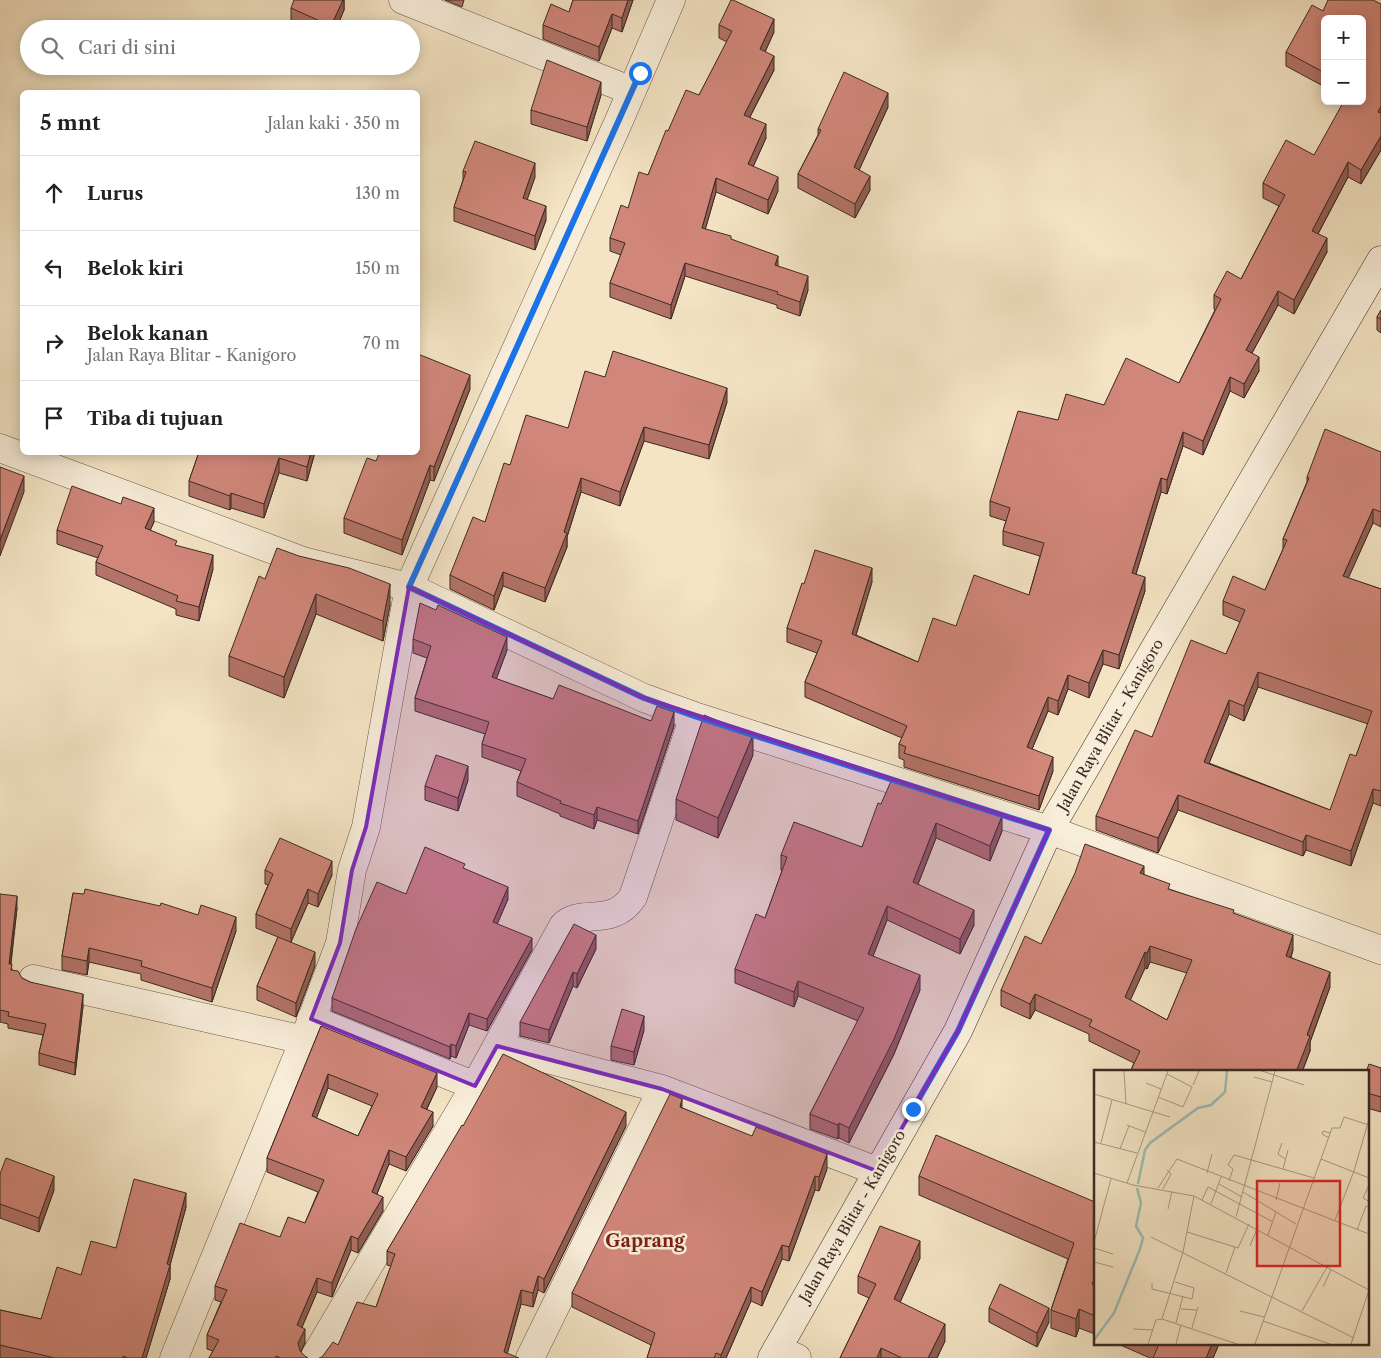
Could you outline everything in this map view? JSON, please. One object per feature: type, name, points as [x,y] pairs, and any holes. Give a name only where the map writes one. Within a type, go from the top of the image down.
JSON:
[{"type":"street","points":[[402,0],[632,91]]},
{"type":"street","points":[[174,1358],[307,1030],[340,943],[352,870],[366,827],[409,587],[671,0]]},
{"type":"street","name":"Jalan Raya Blitar - Kanigoro","points":[[782,1355],[877,1172],[958,1031],[1049,830],[1381,260]]},
{"type":"street","points":[[0,448],[303,561],[409,587],[644,698],[694,716],[1049,830],[1381,950]]},
{"type":"street","points":[[314,1358],[475,1086],[567,922],[617,913],[626,907],[633,897],[694,716]]},
{"type":"street","points":[[33,978],[307,1030],[475,1086]]},
{"type":"street","points":[[497,1046],[662,1089],[877,1172]]},
{"type":"street","points":[[530,1358],[662,1089]]},
{"type":"highlighted area","points":[[409,587],[644,698],[1049,830],[958,1031],[877,1171],[662,1089],[497,1046],[475,1086],[311,1019],[340,943],[352,870],[366,827]]},
{"type":"building","points":[[294,0],[343,0],[334,20],[318,20],[291,8]]},
{"type":"building","points":[[573,0],[628,0],[622,18],[612,14],[599,47],[543,25],[551,4],[569,12]]},
{"type":"building","points":[[731,0],[774,19],[760,49],[774,56],[744,115],[766,124],[748,164],[778,177],[768,200],[716,178],[702,228],[731,236],[731,239],[778,256],[775,265],[808,276],[800,302],[777,294],[778,292],[685,263],[671,305],[610,283],[625,243],[610,238],[621,205],[628,208],[639,172],[648,175],[666,130],[668,131],[686,90],[699,95],[732,31],[719,25]]},
{"type":"building","points":[[1328,0],[1373,0],[1381,4],[1381,106],[1378,112],[1381,113],[1381,136],[1361,170],[1348,162],[1312,231],[1327,238],[1294,300],[1278,291],[1246,350],[1259,357],[1244,384],[1230,377],[1203,441],[1183,432],[1167,480],[1161,478],[1132,573],[1145,577],[1119,655],[1103,650],[1089,683],[1068,675],[1058,701],[1048,697],[1027,747],[1053,757],[1039,796],[904,753],[906,747],[899,744],[907,726],[805,682],[822,641],[787,628],[815,550],[872,568],[852,634],[918,662],[933,618],[956,626],[974,575],[1029,595],[1044,543],[1003,531],[1010,508],[990,501],[1018,411],[1058,420],[1066,394],[1104,405],[1126,358],[1179,383],[1221,299],[1214,295],[1227,271],[1241,279],[1285,195],[1263,183],[1286,140],[1314,155],[1342,105],[1366,105],[1366,15],[1321,15],[1321,71],[1286,52],[1312,5],[1323,11]]},
{"type":"building","points":[[547,60],[601,82],[587,127],[531,110]]},
{"type":"building","points":[[844,72],[888,93],[854,167],[870,176],[855,204],[798,174],[821,130],[818,129]]},
{"type":"building","points":[[475,141],[535,163],[523,198],[546,206],[535,236],[454,207],[466,172],[463,171]]},
{"type":"building","points":[[1381,310],[1381,319],[1377,317]]},
{"type":"building","points":[[613,351],[727,388],[709,445],[644,427],[620,492],[581,478],[564,532],[567,533],[545,588],[503,572],[494,596],[450,575],[473,517],[485,522],[504,463],[510,465],[526,415],[568,428],[585,371],[605,377]]},
{"type":"building","points":[[420,355],[470,375],[434,467],[430,465],[402,540],[344,518],[367,458],[376,461],[379,455],[420,455]]},
{"type":"building","points":[[1325,429],[1381,452],[1381,512],[1373,509],[1343,576],[1381,589],[1381,791],[1373,789],[1351,851],[1306,835],[1303,842],[1178,795],[1158,838],[1096,816],[1135,730],[1152,737],[1191,640],[1226,654],[1245,610],[1223,601],[1233,576],[1265,590],[1287,540],[1283,539],[1309,478],[1307,477]],"holes":[[[1258,672],[1372,711],[1356,756],[1350,754],[1330,810],[1204,762],[1229,700],[1244,706]]]},
{"type":"building","points":[[198,455],[310,455],[307,467],[279,458],[264,504],[231,493],[230,496],[189,481]]},
{"type":"building","points":[[0,467],[24,476],[0,540]]},
{"type":"building","points":[[72,486],[121,504],[123,497],[154,508],[145,528],[177,541],[175,545],[213,555],[199,607],[176,601],[178,596],[96,562],[103,546],[57,530]]},
{"type":"building","points":[[277,548],[299,556],[349,568],[390,584],[383,621],[316,594],[284,677],[229,656],[259,576],[265,579]]},
{"type":"building","points":[[420,603],[436,610],[438,605],[507,637],[492,677],[553,699],[559,685],[651,721],[657,706],[674,712],[638,821],[597,807],[594,815],[560,803],[561,801],[517,782],[526,759],[482,744],[489,722],[415,698],[431,646],[413,639]]},
{"type":"building","points":[[704,715],[753,735],[718,818],[676,799]]},
{"type":"building","points":[[436,755],[468,766],[458,798],[425,786]]},
{"type":"building","points":[[891,781],[1002,816],[990,846],[936,823],[913,882],[974,910],[960,939],[887,906],[868,954],[920,975],[894,1039],[849,1128],[810,1114],[864,1008],[798,981],[794,992],[735,969],[756,914],[765,918],[787,857],[781,855],[794,822],[862,847],[878,803],[881,804]]},
{"type":"building","points":[[280,838],[332,861],[318,894],[308,889],[291,929],[256,914],[273,874],[265,870]]},
{"type":"building","points":[[1085,844],[1144,866],[1140,873],[1170,884],[1168,889],[1234,910],[1233,913],[1293,935],[1286,956],[1330,972],[1307,1035],[1310,1036],[1297,1070],[1131,1070],[1140,1051],[1089,1026],[1092,1020],[1035,994],[1030,1004],[1001,990],[1025,936],[1041,944],[1075,873]],"holes":[[[1150,946],[1192,960],[1167,1020],[1125,997],[1145,952],[1147,953]]]},
{"type":"building","points":[[425,847],[465,864],[463,868],[508,887],[493,922],[532,938],[487,1019],[469,1013],[456,1046],[451,1044],[450,1047],[332,998],[356,929],[377,882],[406,894]]},
{"type":"building","points":[[85,889],[160,906],[161,903],[198,915],[201,905],[236,917],[212,988],[141,966],[142,961],[89,948],[87,961],[62,956],[73,893],[84,894]]},
{"type":"building","points":[[0,894],[17,896],[9,964],[12,964],[11,970],[18,971],[22,978],[30,982],[83,994],[75,1063],[39,1053],[46,1024],[8,1016],[9,1012],[0,1010]]},
{"type":"building","points":[[574,924],[596,935],[577,974],[573,972],[549,1030],[520,1022]]},
{"type":"building","points":[[278,937],[315,952],[296,1003],[257,986]]},
{"type":"building","points":[[622,1009],[644,1016],[634,1052],[611,1046]]},
{"type":"building","points":[[321,1026],[437,1073],[421,1107],[433,1112],[406,1157],[389,1150],[372,1192],[383,1197],[358,1239],[351,1236],[332,1283],[317,1278],[297,1325],[305,1329],[298,1343],[300,1351],[308,1358],[281,1358],[276,1356],[275,1358],[209,1358],[219,1340],[207,1335],[227,1290],[215,1286],[240,1223],[280,1237],[288,1217],[305,1223],[324,1180],[267,1158]],"holes":[[[328,1074],[378,1094],[358,1136],[312,1116]]]},
{"type":"building","points":[[503,1054],[626,1112],[544,1279],[538,1276],[533,1293],[521,1290],[504,1352],[519,1358],[319,1358],[322,1357],[333,1342],[338,1345],[357,1302],[376,1307],[395,1254],[387,1251],[463,1126]]},
{"type":"building","points":[[1369,1064],[1381,1068],[1381,1097],[1368,1093],[1367,1070]]},
{"type":"building","points":[[670,1094],[682,1099],[680,1107],[752,1136],[756,1127],[827,1154],[819,1177],[815,1176],[789,1247],[782,1245],[762,1292],[751,1287],[721,1355],[716,1353],[714,1358],[647,1358],[655,1333],[572,1293]]},
{"type":"building","points":[[936,1135],[1094,1202],[1094,1279],[1092,1284],[1094,1285],[1094,1316],[1079,1309],[1076,1319],[1051,1310],[1074,1243],[919,1176]]},
{"type":"building","points":[[6,1158],[54,1176],[39,1218],[0,1204],[0,1174]]},
{"type":"building","points":[[134,1179],[186,1193],[167,1264],[170,1265],[142,1358],[123,1356],[123,1358],[55,1358],[0,1345],[0,1310],[41,1319],[57,1267],[81,1275],[91,1241],[116,1248]]},
{"type":"building","points":[[880,1226],[920,1241],[894,1299],[945,1324],[928,1358],[902,1358],[881,1348],[877,1358],[840,1358],[876,1284],[858,1276]]},
{"type":"building","points":[[1000,1284],[1049,1308],[1037,1333],[989,1308]]},
{"type":"building","points":[[1158,1346],[1211,1346],[1206,1358],[1153,1358]]},
{"type":"district","name":"Gaprang","points":[[645,1241]]},
{"type":"route","points":[[640,73],[409,587],[644,698],[694,716],[1049,830],[958,1031],[913,1109]]}]
